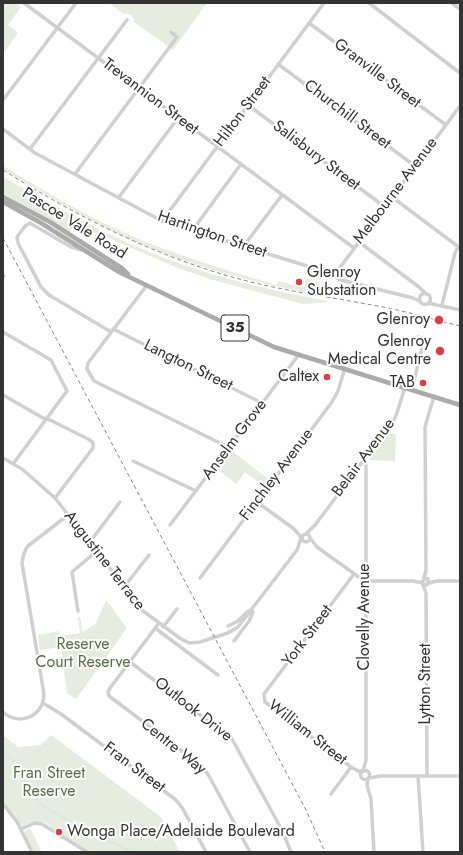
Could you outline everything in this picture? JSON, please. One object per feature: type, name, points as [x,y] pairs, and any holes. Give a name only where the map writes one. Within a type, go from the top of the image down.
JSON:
[{"type":"main road","name":"Pascoe Vale Road","points":[[3,196],[50,222],[123,269],[129,276]]},
{"type":"main road","name":"Pascoe Vale Road","points":[[3,202],[41,223],[119,272],[269,344],[460,405]]},
{"type":"street","name":"Trevannion Street","points":[[24,3],[354,248]]},
{"type":"street","points":[[3,100],[76,3]]},
{"type":"street","name":"Hilton Street","points":[[162,221],[324,3]]},
{"type":"street","points":[[369,3],[460,73]]},
{"type":"street","points":[[452,3],[460,9]]},
{"type":"street","points":[[30,149],[127,20]]},
{"type":"street","name":"Granville Street","points":[[309,23],[446,125]]},
{"type":"street","points":[[75,174],[178,37],[171,32]]},
{"type":"street","name":"Churchill Street","points":[[278,64],[415,166]]},
{"type":"street","name":"Salisbury Street","points":[[248,106],[384,207]]},
{"type":"street","name":"Melbourne Avenue","points":[[333,277],[460,106]]},
{"type":"street","points":[[119,197],[178,118]]},
{"type":"street","name":"Hartington Street","points":[[3,129],[30,149],[162,221],[320,270],[347,282],[413,298],[421,302]]},
{"type":"street","points":[[192,231],[241,164]]},
{"type":"street","points":[[243,247],[282,195]]},
{"type":"street","points":[[392,198],[459,248],[455,253],[442,306]]},
{"type":"street","name":"Langton Street","points":[[85,251],[71,247],[32,224],[26,224],[17,237],[18,243],[40,287],[49,295],[112,331],[262,403]]},
{"type":"street","points":[[359,242],[418,286],[429,295],[430,299],[436,304]]},
{"type":"street","points":[[147,285],[88,363],[87,369],[94,381],[230,448]]},
{"type":"street","points":[[418,286],[421,302],[424,304],[436,304],[460,310]]},
{"type":"street","points":[[421,296],[426,294]]},
{"type":"street","name":"Hartington Street","points":[[413,298],[421,296]]},
{"type":"street","points":[[428,303],[430,299]]},
{"type":"street","points":[[3,332],[51,360],[67,391],[13,464]]},
{"type":"street","points":[[412,390],[424,339],[418,337]]},
{"type":"street","name":"Anselm Grove","points":[[170,525],[230,448],[298,354]]},
{"type":"street","name":"Finchley Avenue","points":[[200,578],[332,402],[338,391],[345,368]]},
{"type":"street","name":"Belair Avenue","points":[[308,536],[396,417],[405,387]]},
{"type":"street","points":[[3,395],[46,419],[90,440],[93,443],[93,448],[55,498]]},
{"type":"street","points":[[426,581],[425,427],[434,396]]},
{"type":"street","name":"Augustine Terrace","points":[[3,458],[22,469],[55,498],[143,611],[163,627],[186,642],[196,643],[223,635],[238,627],[251,610]]},
{"type":"street","points":[[133,461],[196,491]]},
{"type":"street","name":"Clovelly Avenue","points":[[363,461],[366,465],[366,772]]},
{"type":"street","points":[[358,467],[365,474]]},
{"type":"street","points":[[90,542],[120,502]]},
{"type":"street","points":[[257,502],[294,530],[302,538],[302,541],[317,547],[365,581],[460,581]]},
{"type":"street","points":[[3,712],[11,718],[26,719],[35,714],[43,703],[44,694],[22,557],[28,546],[68,515]]},
{"type":"street","points":[[294,530],[308,536],[317,547]]},
{"type":"street","points":[[297,550],[303,535],[308,536]]},
{"type":"street","points":[[228,626],[236,622],[246,612],[251,610],[297,550],[306,542],[308,536]]},
{"type":"street","points":[[78,611],[72,572],[97,551]]},
{"type":"street","points":[[124,587],[149,555]]},
{"type":"street","name":"York Street","points":[[264,698],[264,694],[354,574]]},
{"type":"street","name":"Lytton Street","points":[[426,581],[427,776]]},
{"type":"street","points":[[163,627],[177,609]]},
{"type":"street","points":[[234,641],[252,616],[253,613],[251,610]]},
{"type":"street","points":[[130,662],[159,623]]},
{"type":"street","points":[[155,628],[218,675]]},
{"type":"street","name":"Centre Way","points":[[130,662],[110,688],[109,694],[112,699],[203,767],[210,776],[250,852]]},
{"type":"street","name":"Outlook Drive","points":[[130,662],[232,739],[282,830],[291,852]]},
{"type":"street","name":"William Street","points":[[264,698],[265,702],[351,767],[358,771],[381,776]]},
{"type":"street","name":"Fran Street","points":[[43,703],[62,714],[176,800],[183,809],[206,852]]},
{"type":"street","points":[[331,794],[351,767]]},
{"type":"street","name":"William Street","points":[[351,767],[361,778],[369,791]]},
{"type":"street","points":[[361,778],[366,772]]},
{"type":"street","points":[[366,772],[371,799],[374,852]]},
{"type":"street","name":"William Street","points":[[361,778],[365,780],[368,778],[381,776],[460,776]]},
{"type":"street","points":[[418,776],[423,852]]},
{"type":"street","points":[[3,804],[21,829],[32,852]]},
{"type":"street","points":[[21,829],[35,823],[42,824],[87,852]]},
{"type":"green space","points":[[3,3],[16,3],[21,7],[8,25],[18,33],[3,54]]},
{"type":"green space","points":[[109,3],[207,3],[173,50],[134,22],[131,15],[127,13],[123,14]]},
{"type":"green space","points":[[3,166],[84,213],[131,236],[203,263],[277,285],[279,281],[304,288],[307,278],[320,285],[317,290],[317,294],[270,285],[224,273],[156,250],[118,234],[71,209],[9,173],[3,169]]},
{"type":"green space","points":[[3,177],[101,230],[158,256],[230,279],[328,301],[303,304],[213,280],[178,268],[74,224],[69,233],[38,213],[3,194]]},
{"type":"green space","points":[[390,432],[396,435],[395,461],[369,460]]},
{"type":"green space","points":[[232,451],[268,479],[263,486],[245,472],[236,484],[217,469]]},
{"type":"green space","name":"Reserve Court Reserve","points":[[106,600],[127,628],[76,699],[67,693],[61,647],[40,650],[38,635],[59,631],[60,636],[80,633],[78,617],[80,617],[83,632],[96,623]]},
{"type":"green space","name":"Fran Street Reserve","points":[[3,735],[18,747],[41,745],[51,735],[161,817],[180,852],[87,852],[44,822],[32,822],[22,827],[3,804]]},
{"type":"green space","points":[[30,828],[42,852],[32,852],[22,833]]},
{"type":"waterway","points":[[3,752],[12,760],[36,799],[43,806],[78,826],[132,852]]},
{"type":"railway","points":[[3,170],[53,200],[104,227],[157,251],[212,271],[271,287],[383,307],[460,326]]},
{"type":"railway","points":[[3,238],[306,810],[325,852]]},
{"type":"place","name":"Glenroy Substation","points":[[299,282]]},
{"type":"place","name":"Glenroy","points":[[439,320]]},
{"type":"place","name":"Glenroy Medical Centre","points":[[440,351]]},
{"type":"place","name":"Caltex","points":[[327,377]]},
{"type":"place","name":"TAB","points":[[423,383]]},
{"type":"place","name":"Wonga Place/Adelaide Boulevard","points":[[59,832]]}]
